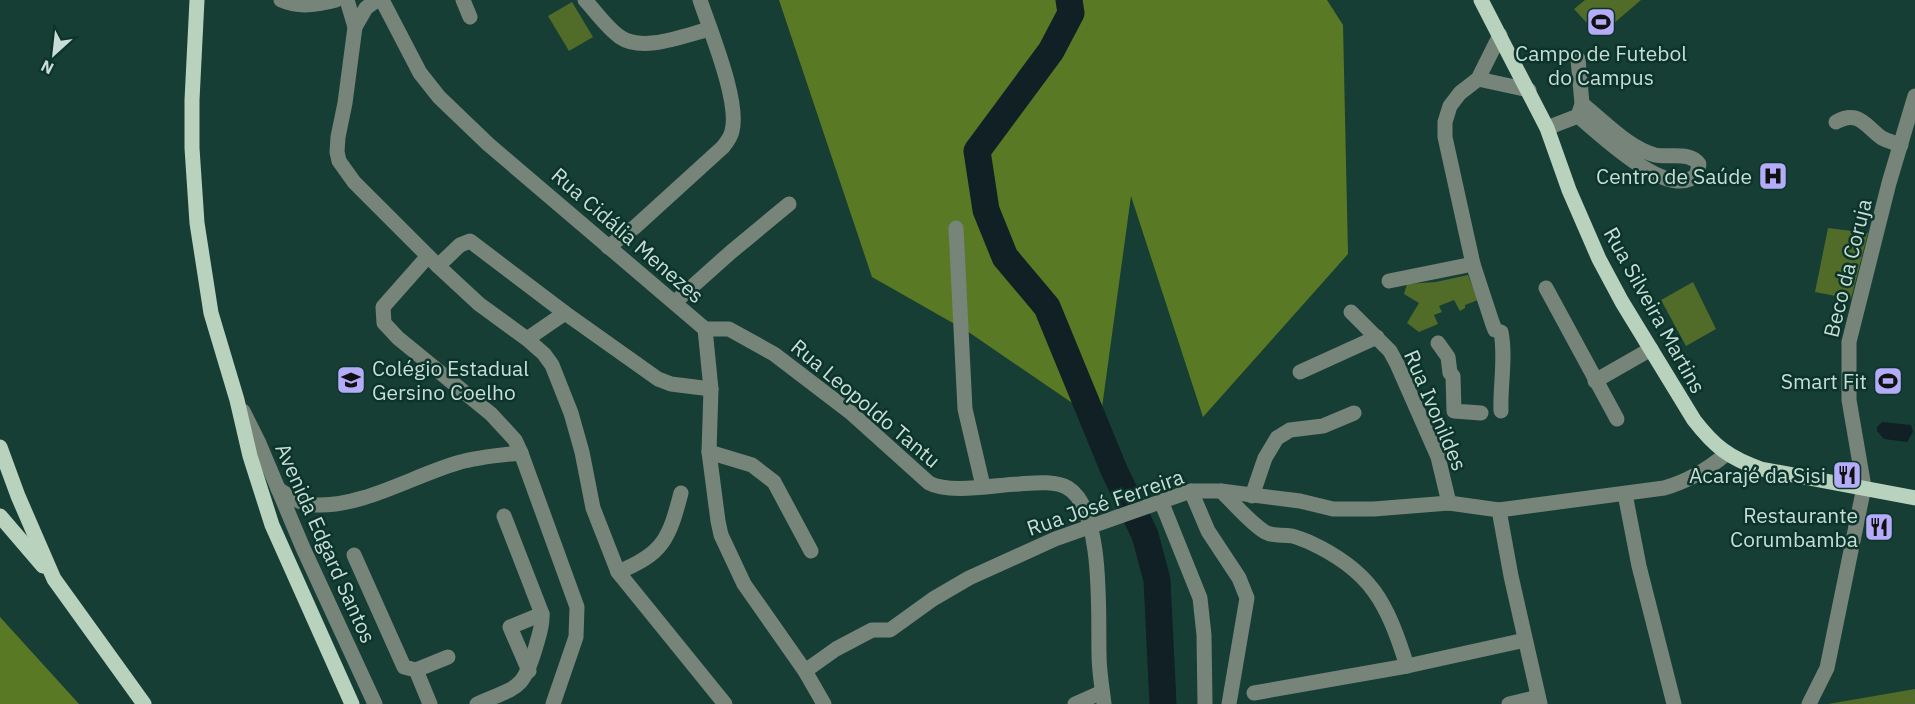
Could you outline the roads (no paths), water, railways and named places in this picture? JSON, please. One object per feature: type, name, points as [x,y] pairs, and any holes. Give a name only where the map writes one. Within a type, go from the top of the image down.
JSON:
[{"type":"main road","name":"Avenida Edgard Santos","points":[[197,0],[192,136],[197,223],[211,314],[237,400],[250,456],[272,525],[352,704]]},
{"type":"main road","name":"Rua Silveira Martins","points":[[1481,0],[1547,128],[1569,190],[1599,259],[1622,302],[1694,420],[1711,441],[1726,454],[1761,469],[1915,498]]},
{"type":"main road","points":[[0,447],[18,496],[54,579]]},
{"type":"main road","points":[[0,516],[54,579],[144,704]]},
{"type":"street","points":[[281,0],[292,5],[336,0]]},
{"type":"street","points":[[347,0],[355,27]]},
{"type":"street","points":[[377,0],[366,8],[355,27],[345,103],[338,136],[339,161],[354,182],[433,261],[479,304],[527,339],[548,359],[562,385],[582,452],[593,508],[618,572],[725,704]]},
{"type":"street","name":"Rua Cidália Menezes","points":[[382,0],[420,73],[439,97],[488,144],[705,329],[711,389],[709,452],[717,521],[728,554],[744,584],[805,671],[824,704]]},
{"type":"street","points":[[463,0],[470,17]]},
{"type":"street","points":[[585,0],[619,37],[632,43],[646,45],[710,29]]},
{"type":"street","points":[[612,250],[723,147],[732,131],[734,119],[724,70],[700,0]]},
{"type":"street","points":[[1500,35],[1478,79],[1460,93],[1450,106],[1445,122],[1445,137],[1473,264],[1495,330],[1501,332],[1504,346],[1501,411]]},
{"type":"street","points":[[1578,59],[1580,110],[1648,171],[1662,178],[1681,182],[1688,181],[1697,174],[1699,164],[1696,160],[1685,156],[1653,154],[1580,110]]},
{"type":"street","points":[[1478,79],[1528,90]]},
{"type":"street","name":"Beco da Coruja","points":[[1864,488],[1849,400],[1849,342],[1854,316],[1915,96]]},
{"type":"street","points":[[1547,128],[1580,110]]},
{"type":"street","points":[[1836,122],[1851,117],[1861,120],[1881,137],[1901,145]]},
{"type":"street","points":[[675,302],[789,204]]},
{"type":"street","points":[[956,228],[965,409],[983,486]]},
{"type":"street","points":[[553,704],[576,637],[577,607],[521,453],[515,440],[491,414],[398,338],[384,323],[382,313],[384,304],[433,261],[470,241],[565,313],[664,382],[711,389]]},
{"type":"street","points":[[1389,280],[1473,264]]},
{"type":"street","points":[[1546,288],[1617,419]]},
{"type":"street","name":"Rua Ivonildes","points":[[1351,312],[1390,351],[1404,378],[1438,457],[1449,503]]},
{"type":"street","points":[[527,339],[565,313]]},
{"type":"street","name":"Rua Leopoldo Tantu","points":[[705,329],[729,329],[774,354],[850,412],[929,483],[942,489],[1048,483],[1068,487],[1082,503],[1092,525]]},
{"type":"street","points":[[1300,372],[1377,337]]},
{"type":"street","points":[[1438,343],[1448,357],[1450,373],[1453,376],[1454,411],[1481,413]]},
{"type":"street","points":[[1595,381],[1651,349]]},
{"type":"street","name":"Avenida Edgard Santos","points":[[237,400],[258,441],[375,704]]},
{"type":"street","points":[[1252,496],[1265,458],[1277,438],[1290,430],[1323,426],[1353,413]]},
{"type":"street","points":[[709,452],[752,465],[774,482],[811,551]]},
{"type":"street","points":[[278,489],[303,502],[317,505],[340,502],[364,497],[458,463],[485,456],[521,453]]},
{"type":"street","name":"Rua José Ferreira","points":[[805,671],[836,649],[872,630],[890,630],[933,599],[969,578],[1092,525],[1191,491],[1221,491],[1300,501],[1341,510],[1449,503],[1499,510],[1664,488],[1698,476],[1726,454]]},
{"type":"street","points":[[1809,704],[1827,668],[1864,488]]},
{"type":"street","points":[[1191,491],[1208,531],[1239,578],[1247,598],[1229,704]]},
{"type":"street","points":[[1221,491],[1265,532],[1277,536],[1291,536],[1325,550],[1339,558],[1371,585],[1390,617],[1407,666]]},
{"type":"street","points":[[618,572],[650,557],[659,549],[673,524],[681,494]]},
{"type":"street","points":[[1625,494],[1639,566],[1674,704]]},
{"type":"street","points":[[1161,501],[1200,598],[1204,635],[1205,704]]},
{"type":"street","points":[[1499,510],[1510,576],[1539,701],[1509,704]]},
{"type":"street","points":[[477,704],[517,686],[524,680],[529,671],[542,622],[542,614],[504,516]]},
{"type":"street","points":[[1075,704],[1103,698],[1099,667],[1100,607],[1092,525]]},
{"type":"street","points":[[354,555],[404,667],[416,670],[448,657]]},
{"type":"street","points":[[529,671],[510,627],[542,614]]},
{"type":"street","points":[[1254,693],[1407,666],[1525,640]]},
{"type":"street","points":[[416,670],[430,704]]},
{"type":"waterway","points":[[1069,0],[1071,13],[1051,51],[977,151],[986,210],[1005,257],[1047,307],[1114,470],[1145,535],[1157,580],[1163,704]]},
{"type":"place","name":"Campo de Futebol do Campus","points":[[1601,22]]},
{"type":"place","name":"Centro de Saúde","points":[[1773,176]]},
{"type":"place","name":"Colégio Estadual Gersino Coelho","points":[[351,380]]},
{"type":"place","name":"Smart Fit","points":[[1888,381]]},
{"type":"place","name":"Acarajé da Sisi","points":[[1847,475]]},
{"type":"place","name":"Restaurante Corumbamba","points":[[1879,527]]}]
